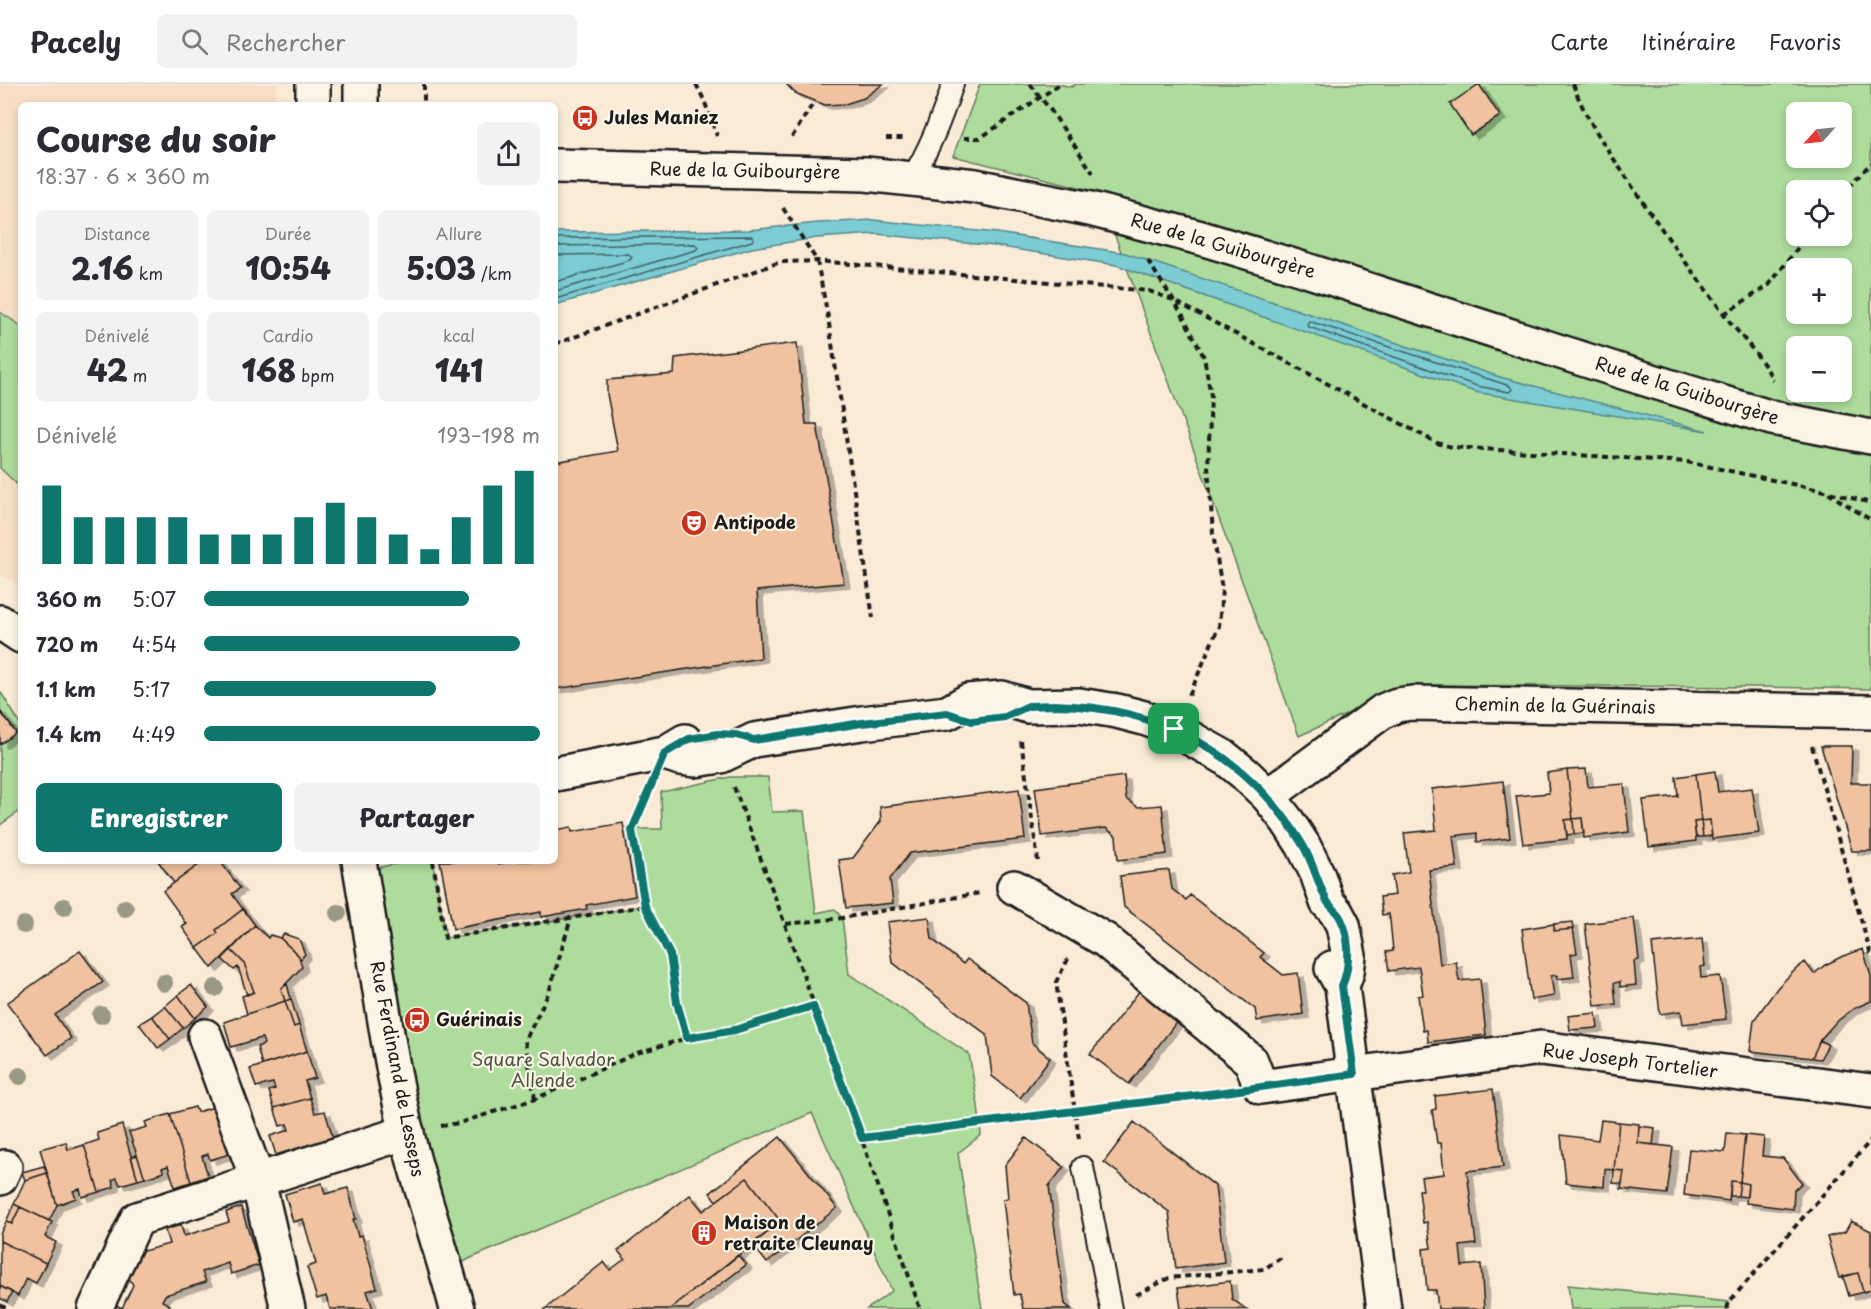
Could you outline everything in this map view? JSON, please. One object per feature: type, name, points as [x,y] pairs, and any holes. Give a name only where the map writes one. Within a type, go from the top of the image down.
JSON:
[{"type":"street","points":[[313,84],[313,102]]},
{"type":"street","points":[[361,84],[361,102]]},
{"type":"street","name":"Rue de la Guibourgère","points":[[558,166],[866,174],[975,186],[1090,209],[1303,269],[1772,418],[1871,437]]},
{"type":"street","points":[[0,622],[18,634]]},
{"type":"street","points":[[665,753],[695,760],[721,756],[754,740],[862,723],[947,713],[968,701],[1002,698],[1023,709],[1079,705],[1117,711],[1174,729],[1224,757],[1268,796],[1303,845],[1317,873],[1327,902],[1343,925],[1348,956],[1347,972],[1342,986],[1384,1309]]},
{"type":"street","name":"Chemin de la Guérinais","points":[[1268,796],[1383,711],[1397,705],[1424,703],[1871,712]]},
{"type":"street","points":[[558,773],[665,753],[689,739],[718,734],[736,735],[754,740]]},
{"type":"street","name":"Rue Ferdinand de Lesseps","points":[[360,864],[396,1083],[420,1189],[457,1309]]},
{"type":"street","points":[[1014,887],[1105,940],[1251,1061],[1261,1087]]},
{"type":"street","points":[[205,1036],[258,1181],[288,1309]]},
{"type":"street","name":"Rue Joseph Tortelier","points":[[1261,1087],[1540,1048],[1871,1091]]},
{"type":"street","points":[[95,1309],[137,1219],[407,1132]]},
{"type":"lane","points":[[911,179],[933,138],[953,84]]},
{"type":"lane","points":[[1083,1167],[1110,1309]]},
{"type":"path","points":[[424,84],[424,102]]},
{"type":"path","points":[[696,84],[719,144],[738,171]]},
{"type":"path","points":[[1030,84],[1121,217],[1173,300],[1204,357],[1211,396],[1208,465],[1213,533],[1222,590],[1220,626],[1174,729]]},
{"type":"path","points":[[874,138],[980,138],[1060,84]]},
{"type":"path","points":[[1573,84],[1596,132],[1659,226],[1745,343],[1766,365],[1774,382],[1772,418]]},
{"type":"path","points":[[782,137],[804,137]]},
{"type":"path","points":[[717,138],[728,138]]},
{"type":"path","points":[[1852,183],[1871,163]]},
{"type":"path","points":[[787,212],[817,261],[828,317],[873,618]]},
{"type":"path","points":[[1724,314],[1769,285],[1799,246]]},
{"type":"path","points":[[558,343],[780,262],[802,260],[1149,291],[1173,300],[1437,443],[1452,447],[1687,462],[1871,503]]},
{"type":"path","points":[[1825,491],[1871,520]]},
{"type":"path","points":[[1023,709],[1044,904]]},
{"type":"path","points":[[1802,711],[1871,956]]},
{"type":"path","points":[[665,753],[632,830],[645,906],[670,955],[677,1003],[687,1038]]},
{"type":"path","points":[[721,756],[786,924],[920,1309]]},
{"type":"path","points":[[433,864],[445,938],[645,906]]},
{"type":"path","points":[[786,924],[842,918],[1014,887]]},
{"type":"path","points":[[536,1099],[525,1041],[549,992],[571,918]]},
{"type":"path","points":[[1083,1167],[1056,982],[1085,927]]},
{"type":"path","points":[[407,1132],[459,1123],[536,1099],[637,1053],[687,1038],[735,1030],[813,1006]]},
{"type":"path","points":[[862,1138],[1261,1087]]},
{"type":"path","points":[[1727,1309],[1729,1302],[1871,1140]]},
{"type":"path","points":[[1110,1309],[1169,1278],[1264,1269],[1282,1257]]},
{"type":"path","points":[[0,1305],[8,1309]]},
{"type":"shaded area","points":[[0,84],[277,84],[275,102],[18,102],[18,586],[0,574]]},
{"type":"green space","points":[[980,84],[1059,84],[1071,87],[1076,84],[1871,84],[1871,689],[1411,685],[1299,736],[1099,192],[953,156]]},
{"type":"green space","points":[[0,312],[18,324],[18,485],[0,468]]},
{"type":"green space","points":[[0,691],[18,720],[18,812],[0,825],[0,744],[16,732],[0,711]]},
{"type":"green space","name":"Square Salvador Allende","points":[[730,777],[768,777],[772,812],[804,811],[816,913],[835,909],[842,918],[849,974],[969,1054],[981,1135],[958,1153],[982,1309],[867,1309],[892,1291],[812,1113],[469,1259],[447,1271],[361,871],[395,864],[434,864],[446,938],[644,906],[632,829],[662,829],[661,792]]},
{"type":"green space","points":[[1568,1285],[1729,1302],[1727,1309],[1571,1309]]},
{"type":"water","points":[[873,220],[997,233],[1125,253],[1500,377],[1707,431],[1475,392],[1116,265],[995,246],[876,234],[817,238],[752,248],[558,304],[558,232],[748,230]]},
{"type":"building","points":[[786,84],[883,84],[864,98],[845,104],[825,105],[795,93]]},
{"type":"building","points":[[1479,84],[1500,116],[1471,135],[1450,104]]},
{"type":"building","name":"Antipode","points":[[797,343],[806,424],[817,424],[844,583],[757,591],[761,658],[558,689],[558,461],[618,451],[607,394],[607,380],[674,374],[675,358]]},
{"type":"building","points":[[0,711],[16,733],[0,744]]},
{"type":"building","points":[[1821,746],[1852,746],[1851,783],[1871,783],[1871,851],[1852,851]]},
{"type":"building","points":[[1586,769],[1588,787],[1624,784],[1629,832],[1584,838],[1582,818],[1573,819],[1567,770]]},
{"type":"building","points":[[1567,770],[1573,819],[1565,820],[1567,839],[1523,844],[1516,796],[1549,793],[1547,773]]},
{"type":"building","points":[[1715,771],[1718,792],[1752,788],[1759,833],[1712,839],[1710,820],[1701,821],[1696,774]]},
{"type":"building","points":[[1696,774],[1701,821],[1694,822],[1696,841],[1649,847],[1643,800],[1678,796],[1676,777]]},
{"type":"building","points":[[1124,776],[1126,799],[1138,807],[1162,805],[1167,854],[1118,860],[1116,836],[1106,828],[1042,836],[1035,788]]},
{"type":"building","points":[[1503,781],[1510,838],[1477,842],[1477,833],[1453,836],[1457,867],[1429,870],[1440,964],[1456,962],[1459,981],[1480,979],[1486,1035],[1428,1042],[1427,1030],[1423,1031],[1418,996],[1423,995],[1419,967],[1389,971],[1386,952],[1393,951],[1390,920],[1389,914],[1382,915],[1380,897],[1395,895],[1392,875],[1409,872],[1404,833],[1436,830],[1432,789]]},
{"type":"building","points":[[1019,789],[1025,839],[910,853],[890,879],[893,903],[846,908],[839,860],[853,858],[881,821],[880,807]]},
{"type":"building","points":[[1582,818],[1584,833],[1574,834],[1573,819]]},
{"type":"building","points":[[1573,819],[1574,834],[1567,835],[1565,820]]},
{"type":"building","points":[[1710,820],[1712,836],[1703,837],[1701,821]]},
{"type":"building","points":[[1701,821],[1703,837],[1696,837],[1694,822]]},
{"type":"building","points":[[623,823],[635,896],[586,905],[587,909],[541,917],[541,912],[453,929],[441,864],[558,864],[558,829],[571,827],[572,832]]},
{"type":"building","points":[[160,864],[200,864],[174,883]]},
{"type":"building","points":[[200,864],[222,864],[240,888],[232,894],[243,909],[216,930],[218,933],[197,948],[182,927],[187,924],[163,891]]},
{"type":"building","points":[[1169,870],[1172,889],[1186,900],[1190,895],[1264,953],[1260,957],[1283,975],[1298,973],[1303,1014],[1257,1021],[1255,1009],[1124,907],[1120,876]]},
{"type":"building","points":[[243,909],[255,925],[212,968],[197,948],[218,933],[216,930]]},
{"type":"building","points":[[929,917],[932,939],[963,964],[967,959],[1026,1003],[1032,1043],[1050,1058],[1020,1098],[992,1076],[987,1035],[892,962],[887,922]]},
{"type":"building","points":[[1634,918],[1639,960],[1634,961],[1636,985],[1620,987],[1620,982],[1614,983],[1616,1004],[1595,1006],[1585,924]]},
{"type":"building","points":[[1572,922],[1573,929],[1554,931],[1554,924]]},
{"type":"building","points":[[1554,924],[1554,931],[1573,929],[1577,953],[1571,954],[1574,977],[1557,979],[1557,975],[1551,976],[1554,996],[1531,1000],[1522,929]]},
{"type":"building","points":[[255,925],[268,938],[270,935],[280,938],[299,956],[302,967],[281,989],[285,1001],[247,1014],[242,996],[254,992],[244,963],[231,950]]},
{"type":"building","points":[[284,934],[299,939],[305,954],[300,960],[299,956],[280,938]]},
{"type":"building","points":[[1702,939],[1705,966],[1700,967],[1701,978],[1720,976],[1726,1019],[1683,1024],[1681,1011],[1660,1014],[1652,944]]},
{"type":"building","points":[[1863,949],[1871,976],[1871,1001],[1853,1009],[1835,1023],[1820,1040],[1812,1058],[1750,1051],[1754,1020],[1778,987],[1795,970],[1805,962],[1814,974],[1825,965]]},
{"type":"building","points":[[231,950],[244,963],[254,992],[247,995],[238,967],[234,970],[222,959]]},
{"type":"building","points":[[80,951],[103,982],[55,1015],[71,1038],[47,1055],[7,1003]]},
{"type":"building","points":[[287,984],[291,999],[285,1001],[281,989]]},
{"type":"building","points":[[191,985],[208,1007],[195,1018],[178,995]]},
{"type":"building","points":[[1141,989],[1179,1019],[1129,1084],[1090,1054]]},
{"type":"building","points":[[178,995],[195,1018],[183,1028],[165,1006]]},
{"type":"building","points":[[291,999],[299,1025],[294,1027],[285,1001]]},
{"type":"building","points":[[285,1001],[294,1027],[299,1025],[307,1051],[262,1065],[257,1047],[264,1044],[262,1038],[231,1047],[224,1022]]},
{"type":"building","points":[[165,1006],[183,1028],[170,1039],[152,1016]]},
{"type":"building","points":[[1596,1013],[1598,1028],[1570,1030],[1568,1016]]},
{"type":"building","points":[[152,1016],[170,1039],[158,1048],[139,1024]]},
{"type":"building","points":[[1820,1040],[1828,1045],[1820,1059],[1812,1058]]},
{"type":"building","points":[[307,1051],[315,1078],[305,1081],[310,1098],[274,1108],[269,1091],[275,1089],[273,1083],[256,1087],[250,1069]]},
{"type":"building","points":[[1493,1089],[1503,1167],[1467,1171],[1476,1244],[1460,1246],[1462,1266],[1481,1264],[1484,1309],[1438,1309],[1436,1290],[1427,1290],[1423,1249],[1431,1248],[1427,1222],[1423,1223],[1419,1190],[1423,1190],[1421,1177],[1444,1174],[1441,1143],[1437,1143],[1432,1110],[1436,1109],[1435,1096]]},
{"type":"building","points":[[310,1098],[315,1113],[325,1111],[333,1138],[276,1155],[270,1136],[289,1130],[287,1124],[280,1126],[274,1108]]},
{"type":"building","points":[[195,1107],[197,1112],[214,1107],[229,1154],[210,1160],[208,1154],[202,1156],[208,1176],[191,1182],[170,1114]]},
{"type":"building","points":[[170,1114],[191,1182],[175,1187],[168,1166],[162,1168],[164,1172],[145,1178],[129,1132],[147,1127],[145,1122]]},
{"type":"building","points":[[1601,1120],[1619,1122],[1614,1170],[1605,1169],[1604,1187],[1566,1183],[1561,1135],[1598,1140]]},
{"type":"building","points":[[1134,1122],[1215,1186],[1224,1262],[1176,1269],[1169,1212],[1104,1162]]},
{"type":"building","points":[[1619,1122],[1639,1124],[1638,1143],[1673,1147],[1667,1194],[1621,1189],[1624,1171],[1614,1170]]},
{"type":"building","points":[[122,1125],[138,1180],[120,1185],[117,1178],[112,1180],[114,1187],[99,1192],[84,1145],[99,1140],[97,1133]]},
{"type":"building","points":[[1639,1126],[1655,1128],[1653,1145],[1638,1143]]},
{"type":"building","points":[[1727,1133],[1745,1135],[1740,1182],[1731,1181],[1729,1201],[1684,1195],[1689,1149],[1725,1152]]},
{"type":"building","points":[[1745,1135],[1764,1137],[1762,1156],[1783,1158],[1802,1183],[1794,1190],[1793,1209],[1746,1203],[1748,1184],[1740,1182]]},
{"type":"building","points":[[780,1137],[837,1208],[767,1263],[752,1244],[781,1222],[747,1178],[716,1201],[710,1193]]},
{"type":"building","points":[[1026,1138],[1064,1167],[1049,1186],[1065,1304],[1071,1309],[1023,1309],[1020,1294],[1014,1295],[1003,1199],[1008,1198],[1005,1165]]},
{"type":"building","points":[[66,1142],[68,1150],[84,1145],[99,1192],[82,1197],[80,1189],[73,1191],[76,1198],[57,1205],[40,1149]]},
{"type":"building","points":[[137,1155],[145,1178],[138,1180],[131,1157]]},
{"type":"building","points":[[44,1166],[47,1173],[25,1180],[22,1172]]},
{"type":"building","points":[[1614,1170],[1624,1171],[1622,1184],[1613,1183]]},
{"type":"building","points":[[47,1173],[57,1205],[49,1221],[14,1204],[25,1180]]},
{"type":"building","name":"Maison de retraite Cleunay","points":[[747,1178],[781,1222],[670,1309],[545,1309],[604,1262],[610,1270],[625,1259],[618,1251],[690,1195],[703,1211]]},
{"type":"building","points":[[1731,1181],[1740,1182],[1738,1196],[1730,1196]]},
{"type":"building","points":[[1740,1182],[1748,1184],[1747,1197],[1738,1196]]},
{"type":"building","points":[[322,1183],[325,1194],[348,1188],[356,1219],[353,1219],[358,1236],[362,1235],[377,1288],[367,1291],[373,1309],[330,1309],[326,1296],[317,1299],[307,1267],[316,1264],[303,1219],[293,1222],[285,1194]]},
{"type":"building","points":[[14,1204],[20,1207],[12,1224],[6,1222]]},
{"type":"building","points":[[20,1207],[52,1222],[45,1237],[56,1242],[46,1263],[0,1241],[0,1234],[6,1222],[12,1224]]},
{"type":"building","points":[[241,1207],[259,1265],[231,1274],[228,1263],[202,1272],[206,1282],[165,1295],[162,1301],[170,1305],[168,1309],[112,1309],[114,1304],[122,1308],[133,1285],[128,1276],[132,1254],[169,1244],[165,1230],[181,1225],[184,1236],[229,1222],[226,1212]]},
{"type":"building","points":[[1851,1221],[1871,1231],[1871,1290],[1863,1292],[1858,1273],[1839,1278],[1827,1237],[1845,1232]]},
{"type":"building","points":[[0,1241],[46,1263],[36,1283],[26,1278],[18,1296],[0,1286]]},
{"type":"building","points":[[738,1255],[746,1265],[688,1309],[670,1309]]},
{"type":"building","points":[[1858,1273],[1863,1292],[1849,1296],[1843,1276]]},
{"type":"building","points":[[1230,1281],[1232,1299],[1246,1309],[1181,1309],[1178,1288]]},
{"type":"building","points":[[0,1286],[12,1292],[7,1302],[0,1298]]},
{"type":"place","name":"Jules Maniez","points":[[585,118]]},
{"type":"place","name":"Antipode","points":[[694,523]]},
{"type":"place","name":"Guérinais","points":[[417,1020]]},
{"type":"place","name":"Maison de retraite Cleunay","points":[[704,1233]]},
{"type":"route","points":[[1079,705],[1117,711],[1174,729],[1202,743],[1245,774],[1268,796],[1303,845],[1317,873],[1327,902],[1343,925],[1348,956],[1347,972],[1342,986],[1354,1074],[862,1138],[813,1006],[735,1030],[687,1038],[677,1003],[670,955],[645,906],[632,830],[665,753],[689,739],[718,734],[736,735],[754,740],[862,723],[947,713],[972,721],[1005,717],[1028,706],[1079,705]]}]
